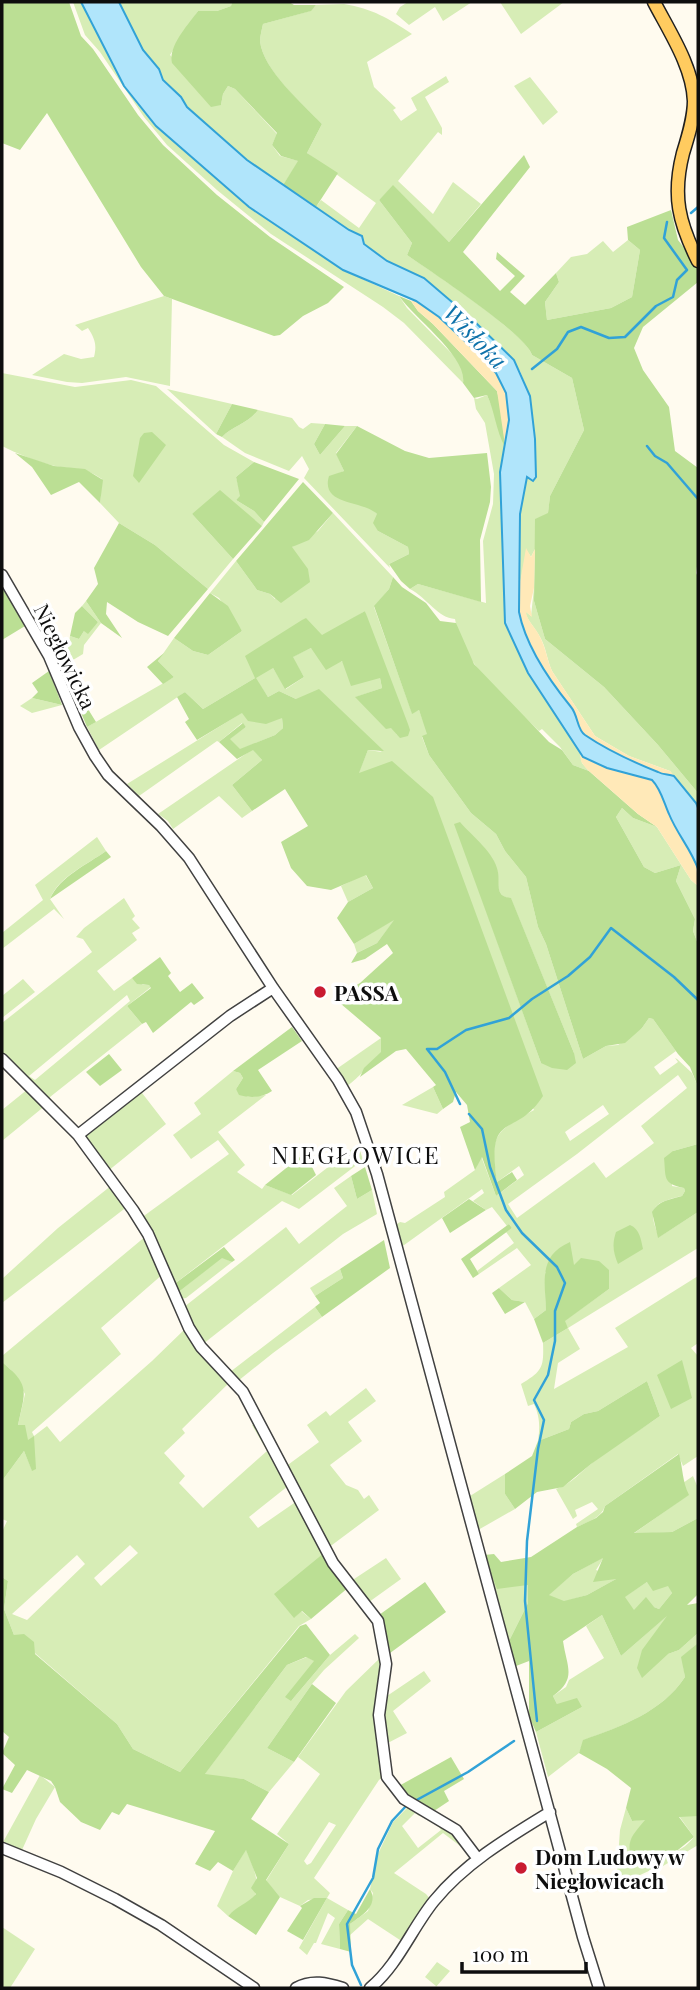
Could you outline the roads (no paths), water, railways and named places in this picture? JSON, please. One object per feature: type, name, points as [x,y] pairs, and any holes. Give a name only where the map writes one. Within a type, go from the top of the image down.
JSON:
[{"type":"main road","points":[[654,2],[690,79],[694,101],[677,193],[681,222],[698,261]]},
{"type":"street","name":"Niegłowicka","points":[[2,575],[49,656],[93,754],[108,775],[161,826],[189,858],[273,988],[338,1080],[356,1112],[369,1148],[599,1988]]},
{"type":"street","points":[[78,1135],[230,1016],[273,988]]},
{"type":"street","points":[[2,1059],[78,1135],[148,1234],[189,1328],[201,1347],[243,1392],[333,1563],[376,1616],[386,1664],[379,1715],[387,1777],[410,1803],[456,1830],[478,1859]]},
{"type":"street","points":[[370,1988],[382,1977],[434,1901],[478,1859],[550,1812]]},
{"type":"street","points":[[2,1848],[61,1872],[115,1899],[171,1932],[254,1988]]},
{"type":"street","points":[[296,1988],[317,1982],[343,1988]]},
{"type":"water","name":"Wisłoka","points":[[81,2],[119,2],[143,50],[159,69],[163,80],[181,97],[187,107],[247,160],[349,230],[362,236],[364,244],[387,261],[424,278],[514,360],[530,396],[535,439],[536,477],[533,481],[527,477],[520,514],[519,612],[522,625],[539,662],[573,710],[582,733],[630,760],[674,776],[696,803],[698,869],[652,780],[607,768],[583,757],[528,673],[505,623],[500,472],[509,420],[506,393],[496,373],[439,317],[416,301],[343,270],[249,207],[156,126],[124,86]]},
{"type":"waterway","points":[[691,213],[698,207]]},
{"type":"waterway","points":[[532,369],[557,349],[568,332],[581,327],[609,338],[625,337],[656,306],[673,297],[677,280],[687,270],[664,238],[667,222]]},
{"type":"waterway","points":[[647,446],[655,456],[667,463],[698,499]]},
{"type":"waterway","points":[[460,1104],[445,1072],[427,1049],[437,1049],[466,1030],[509,1018],[590,957],[611,928],[674,977],[698,1000]]},
{"type":"waterway","points":[[469,1114],[482,1129],[490,1167],[506,1210],[522,1233],[557,1267],[565,1283],[555,1311],[555,1341],[548,1375],[534,1400],[544,1420],[527,1541],[525,1601],[537,1721]]},
{"type":"waterway","points":[[413,1802],[468,1772],[514,1741]]},
{"type":"waterway","points":[[361,1985],[352,1965],[347,1924],[373,1878],[378,1849],[392,1821],[407,1805]]},
{"type":"place","name":"PASSA","points":[[320,992]]},
{"type":"place","name":"Dom Ludowy w Niegłowicach","points":[[521,1868]]},
{"type":"district","name":"NIEGŁOWICE","points":[[356,1154]]}]
